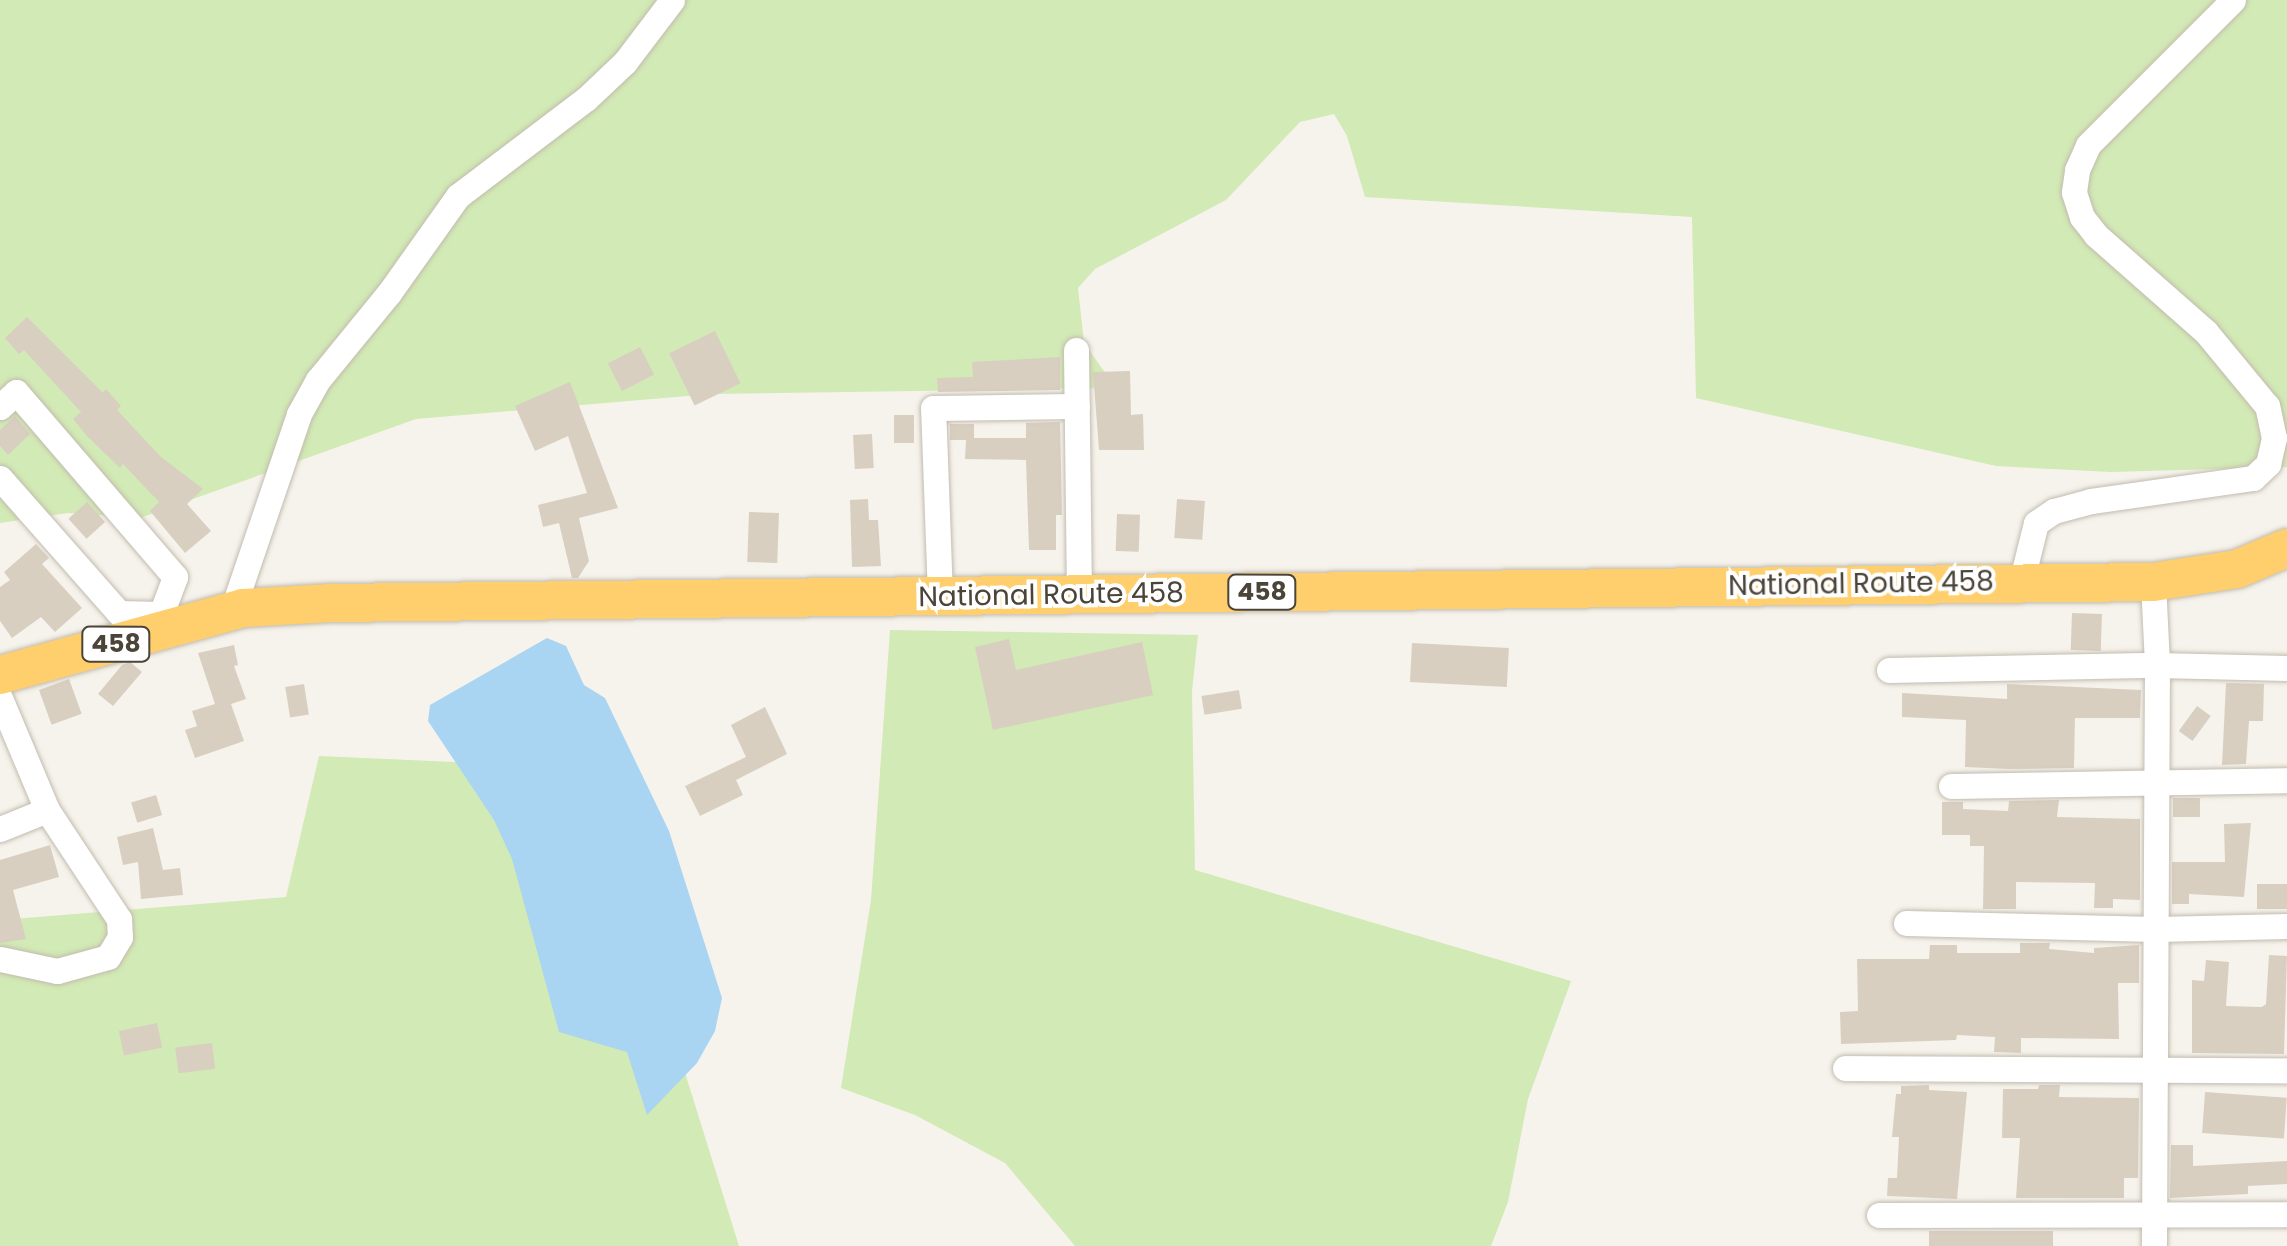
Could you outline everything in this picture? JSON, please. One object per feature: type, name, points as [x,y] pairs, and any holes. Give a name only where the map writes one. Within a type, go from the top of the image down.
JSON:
[{"type":"highway","name":"National Route 458","points":[[0,676],[158,624],[331,603],[2153,582],[2237,569],[2287,548]]},
{"type":"street","points":[[232,612],[299,414],[318,380],[389,293],[458,196],[586,100],[625,62],[672,0]]},
{"type":"street","points":[[2021,583],[2036,523],[2054,512],[2091,501],[2253,478],[2268,464],[2274,438],[2266,406],[2206,332],[2096,235],[2082,217],[2074,192],[2077,170],[2088,145],[2233,0]]},
{"type":"street","points":[[1076,350],[1079,594]]},
{"type":"street","points":[[0,407],[16,392],[175,577],[158,624],[119,613],[0,478]]},
{"type":"street","points":[[940,596],[932,408],[1077,406]]},
{"type":"street","points":[[2153,582],[2157,666],[2154,1246]]},
{"type":"street","points":[[1889,670],[2287,668]]},
{"type":"street","points":[[0,698],[47,810],[119,920],[120,937],[108,957],[57,971],[0,959]]},
{"type":"street","points":[[1951,786],[2287,780]]},
{"type":"street","points":[[0,829],[47,810]]},
{"type":"street","points":[[1906,923],[2156,929],[2287,926]]},
{"type":"street","points":[[1845,1068],[2287,1070]]},
{"type":"street","points":[[1879,1214],[2287,1214]]},
{"type":"green space","points":[[0,0],[2287,0],[2287,467],[2111,472],[1996,466],[1696,398],[1692,217],[1365,197],[1347,136],[1334,114],[1300,122],[1226,200],[1095,269],[1078,288],[1084,343],[1116,388],[711,394],[416,419],[140,518],[68,513],[0,523]]},
{"type":"green space","points":[[890,630],[1198,635],[1192,691],[1195,870],[1571,981],[1528,1099],[1508,1202],[1491,1246],[1075,1246],[1005,1163],[915,1115],[841,1088],[871,900]]},
{"type":"green space","points":[[319,756],[590,768],[739,1246],[0,1246],[0,920],[286,897]]},
{"type":"water","points":[[547,638],[566,646],[584,685],[605,698],[669,831],[722,998],[715,1031],[697,1063],[647,1115],[627,1052],[559,1032],[512,859],[494,820],[428,721],[430,705]]},
{"type":"building","points":[[27,317],[103,393],[106,389],[121,406],[117,410],[160,456],[203,489],[187,504],[211,531],[185,553],[150,511],[159,502],[123,464],[120,468],[87,436],[73,419],[81,412],[24,350],[19,354],[5,338]]},
{"type":"building","points":[[715,331],[740,383],[695,405],[669,353]]},
{"type":"building","points":[[640,347],[654,375],[622,391],[608,363]]},
{"type":"building","points":[[1060,357],[1060,390],[938,392],[937,378],[973,377],[972,362]]},
{"type":"building","points":[[1130,371],[1131,415],[1143,414],[1144,450],[1099,450],[1093,372]]},
{"type":"building","points":[[570,382],[618,508],[579,518],[589,561],[578,578],[572,578],[559,523],[543,527],[538,505],[587,493],[568,436],[535,451],[515,406]]},
{"type":"building","points":[[894,415],[914,415],[914,443],[894,443]]},
{"type":"building","points":[[15,416],[30,434],[8,455],[0,446],[0,430]]},
{"type":"building","points":[[1060,422],[1062,515],[1056,515],[1056,550],[1029,550],[1026,460],[965,459],[966,440],[950,440],[950,424],[974,424],[974,438],[1026,438],[1026,423]]},
{"type":"building","points":[[872,434],[874,468],[855,469],[853,435]]},
{"type":"building","points":[[868,499],[869,520],[878,520],[881,566],[852,567],[850,500]]},
{"type":"building","points":[[1177,499],[1205,501],[1202,540],[1174,538]]},
{"type":"building","points":[[87,502],[105,522],[86,539],[68,519]]},
{"type":"building","points":[[749,512],[779,513],[777,563],[747,562]]},
{"type":"building","points":[[1117,514],[1140,515],[1139,552],[1116,551]]},
{"type":"building","points":[[36,544],[49,558],[42,564],[82,608],[55,632],[41,617],[12,638],[0,621],[0,587],[10,580],[4,572]]},
{"type":"building","points":[[2072,613],[2102,614],[2101,651],[2071,650]]},
{"type":"building","points":[[1009,639],[1016,670],[1142,642],[1153,695],[993,730],[975,647]]},
{"type":"building","points":[[1412,643],[1509,648],[1507,687],[1410,682]]},
{"type":"building","points":[[234,645],[238,665],[234,666],[246,699],[231,704],[244,741],[195,758],[185,730],[197,726],[192,711],[215,704],[198,653]]},
{"type":"building","points":[[130,662],[142,672],[113,706],[98,694],[122,665]]},
{"type":"building","points":[[69,679],[82,714],[52,725],[39,690]]},
{"type":"building","points":[[2226,683],[2264,684],[2263,721],[2249,721],[2246,764],[2222,765]]},
{"type":"building","points":[[304,684],[309,715],[290,718],[285,687]]},
{"type":"building","points":[[2007,684],[2141,690],[2140,718],[2075,718],[2074,768],[2010,769],[1965,767],[1966,720],[1902,717],[1902,693],[2007,699]]},
{"type":"building","points":[[1239,690],[1242,709],[1204,715],[1201,696]]},
{"type":"building","points":[[2197,706],[2211,716],[2193,741],[2179,731]]},
{"type":"building","points":[[765,707],[787,754],[736,780],[743,795],[700,816],[685,786],[746,757],[731,725]]},
{"type":"building","points":[[156,795],[162,815],[137,823],[131,803]]},
{"type":"building","points":[[2173,798],[2200,798],[2200,817],[2173,817]]},
{"type":"building","points":[[2059,800],[2057,817],[2140,819],[2140,900],[2113,899],[2113,908],[2094,908],[2095,883],[2016,882],[2016,909],[1983,909],[1984,846],[1970,846],[1970,835],[1942,835],[1942,802],[1963,802],[1963,809],[2008,811],[2009,801]]},
{"type":"building","points":[[2251,823],[2244,897],[2189,894],[2189,904],[2172,904],[2172,862],[2225,862],[2224,824]]},
{"type":"building","points":[[153,828],[163,870],[180,868],[183,895],[141,899],[138,862],[123,865],[117,837]]},
{"type":"building","points":[[50,845],[59,877],[13,890],[26,939],[0,943],[0,860]]},
{"type":"building","points":[[2257,884],[2287,884],[2287,909],[2257,909]]},
{"type":"building","points":[[2020,943],[2050,943],[2049,949],[2094,953],[2094,948],[2139,945],[2139,983],[2118,983],[2119,1039],[2021,1038],[2021,1053],[1994,1052],[1995,1037],[1957,1035],[1956,1040],[1841,1044],[1840,1012],[1858,1011],[1857,959],[1929,959],[1930,945],[1957,945],[1957,953],[2020,953]]},
{"type":"building","points":[[2269,955],[2287,956],[2284,1054],[2192,1053],[2192,980],[2204,981],[2206,960],[2229,962],[2226,1006],[2262,1007],[2266,1004]]},
{"type":"building","points":[[157,1023],[162,1047],[124,1056],[119,1031]]},
{"type":"building","points":[[212,1043],[215,1069],[178,1073],[175,1048]]},
{"type":"building","points":[[1929,1085],[1929,1090],[1967,1092],[1957,1199],[1887,1196],[1888,1178],[1897,1178],[1899,1137],[1892,1137],[1896,1094],[1901,1094],[1901,1086]]},
{"type":"building","points":[[2039,1085],[2060,1085],[2059,1097],[2139,1098],[2138,1178],[2124,1178],[2124,1198],[2016,1198],[2020,1138],[2002,1138],[2003,1089],[2038,1089]]},
{"type":"building","points":[[2205,1092],[2287,1098],[2284,1139],[2202,1133]]},
{"type":"building","points":[[2171,1145],[2193,1145],[2193,1166],[2287,1161],[2287,1184],[2248,1186],[2248,1194],[2170,1198]]},
{"type":"building","points":[[1929,1231],[2053,1231],[2053,1246],[1929,1246]]}]
